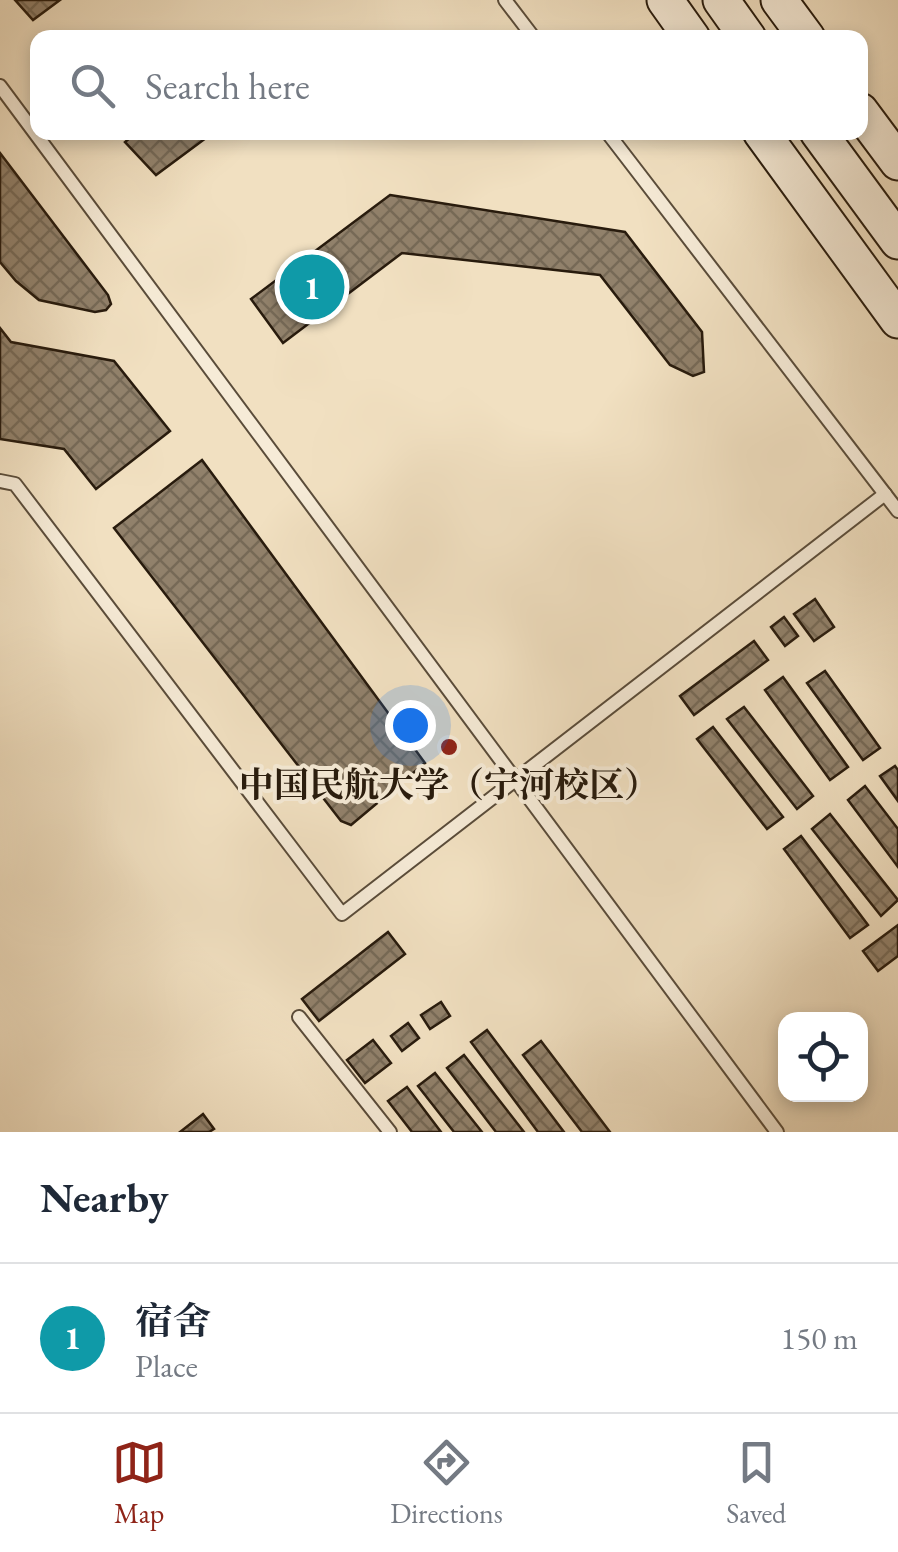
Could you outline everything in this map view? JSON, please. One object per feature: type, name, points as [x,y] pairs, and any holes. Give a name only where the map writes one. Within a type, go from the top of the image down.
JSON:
[{"type":"main road","points":[[665,0],[686,30]]},
{"type":"main road","points":[[720,0],[742,30]]},
{"type":"main road","points":[[779,0],[801,30]]},
{"type":"main road","points":[[868,122],[898,162]]},
{"type":"main road","points":[[768,140],[898,320]]},
{"type":"main road","points":[[824,140],[898,241]]},
{"type":"lane","points":[[505,0],[528,30]]},
{"type":"lane","points":[[0,86],[30,126]]},
{"type":"lane","points":[[40,140],[777,1132]]},
{"type":"lane","points":[[613,140],[898,511]]},
{"type":"lane","points":[[0,481],[14,484],[342,914],[885,494]]},
{"type":"lane","points":[[299,1017],[390,1132]]},
{"type":"building","points":[[15,0],[60,0],[33,20]]},
{"type":"building","points":[[127,140],[203,140],[156,175],[125,142]]},
{"type":"building","points":[[0,153],[108,295],[111,304],[106,310],[95,312],[39,300],[0,262]]},
{"type":"building","points":[[390,195],[625,232],[702,332],[704,372],[693,376],[670,365],[600,275],[402,253],[283,343],[251,299]]},
{"type":"building","points":[[0,328],[11,342],[114,361],[170,431],[96,489],[64,449],[0,439]]},
{"type":"building","points":[[202,460],[425,763],[351,825],[341,821],[114,528]]},
{"type":"building","points":[[815,599],[834,627],[814,641],[794,614]]},
{"type":"building","points":[[784,617],[798,636],[785,646],[771,627]]},
{"type":"building","points":[[754,641],[768,660],[694,715],[680,696]]},
{"type":"building","points":[[825,671],[880,748],[863,760],[807,683]]},
{"type":"building","points":[[783,677],[848,767],[830,780],[765,690]]},
{"type":"building","points":[[744,707],[813,796],[797,809],[727,719]]},
{"type":"building","points":[[713,727],[783,817],[767,829],[697,739]]},
{"type":"building","points":[[895,766],[898,770],[898,801],[880,776]]},
{"type":"building","points":[[865,786],[898,829],[898,867],[848,800]]},
{"type":"building","points":[[830,814],[898,900],[881,916],[812,829]]},
{"type":"building","points":[[801,836],[868,925],[850,938],[784,849]]},
{"type":"building","points":[[898,925],[898,956],[878,971],[863,951]]},
{"type":"building","points":[[388,932],[405,954],[319,1021],[302,999]]},
{"type":"building","points":[[441,1002],[450,1016],[430,1029],[421,1015]]},
{"type":"building","points":[[408,1023],[419,1038],[402,1051],[391,1036]]},
{"type":"building","points":[[487,1030],[564,1132],[538,1132],[471,1042]]},
{"type":"building","points":[[373,1040],[391,1063],[365,1083],[347,1060]]},
{"type":"building","points":[[541,1041],[610,1132],[582,1132],[523,1055]]},
{"type":"building","points":[[464,1055],[524,1132],[496,1132],[447,1068]]},
{"type":"building","points":[[435,1073],[482,1132],[454,1132],[418,1086]]},
{"type":"building","points":[[407,1087],[441,1132],[412,1132],[388,1101]]},
{"type":"building","points":[[203,1114],[214,1129],[180,1132]]},
{"type":"place","name":"宿舍","points":[[312,287]]},
{"type":"place","name":"中国民航大学（宁河校区）","points":[[449,747]]}]
